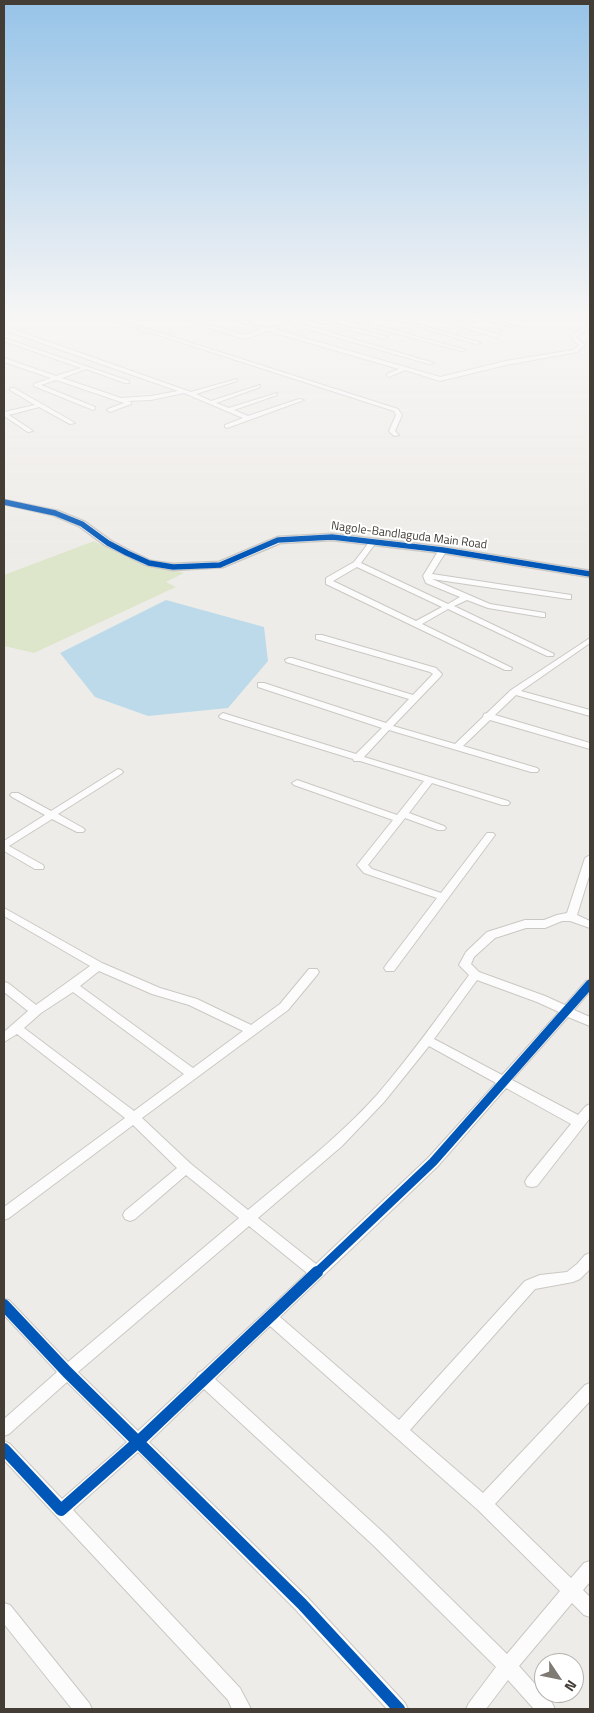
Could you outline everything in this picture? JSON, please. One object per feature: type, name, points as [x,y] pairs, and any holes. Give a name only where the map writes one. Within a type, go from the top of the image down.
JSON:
[{"type":"street","points":[[22,395],[72,423]]},
{"type":"street","points":[[60,395],[92,408]]},
{"type":"street","points":[[108,395],[129,403],[110,410]]},
{"type":"street","points":[[123,400],[168,395]]},
{"type":"street","points":[[193,395],[248,418]]},
{"type":"street","points":[[210,402],[231,395]]},
{"type":"street","points":[[228,410],[272,395]]},
{"type":"street","points":[[349,395],[396,410],[399,415],[392,431],[396,436]]},
{"type":"street","points":[[227,426],[301,400]]},
{"type":"street","points":[[4,414],[40,405]]},
{"type":"street","points":[[4,414],[30,431]]},
{"type":"street","name":"Nagole-Bandlaguda Main Road","points":[[4,502],[55,513],[82,524],[108,543],[127,553],[150,563],[173,567],[220,565],[265,545],[292,538],[332,537],[443,550],[590,574]]},
{"type":"street","points":[[373,541],[357,564],[329,580],[329,582],[508,668]]},
{"type":"street","points":[[427,576],[443,550]]},
{"type":"street","points":[[357,564],[550,654]]},
{"type":"street","points":[[427,576],[427,579],[434,584],[494,608],[542,615]]},
{"type":"street","points":[[427,576],[568,597]]},
{"type":"street","points":[[415,624],[466,597]]},
{"type":"street","points":[[320,638],[438,674],[357,759]]},
{"type":"street","points":[[457,747],[514,692],[590,640]]},
{"type":"street","points":[[289,660],[415,698]]},
{"type":"street","points":[[261,686],[388,727],[534,770]]},
{"type":"street","points":[[514,692],[590,714]]},
{"type":"street","points":[[223,716],[505,804]]},
{"type":"street","points":[[487,716],[590,746]]},
{"type":"street","points":[[38,867],[4,846],[118,772]]},
{"type":"street","points":[[430,780],[363,861],[363,868],[443,897]]},
{"type":"street","points":[[297,783],[441,828]]},
{"type":"street","points":[[15,796],[80,830]]},
{"type":"street","points":[[390,968],[490,835]]},
{"type":"street","points":[[571,917],[590,858]]},
{"type":"street","points":[[4,911],[98,966],[148,988],[193,1002],[252,1031]]},
{"type":"street","points":[[590,925],[571,917],[561,917],[545,924],[524,924],[491,936],[470,955],[465,965],[475,975],[590,1022]]},
{"type":"street","points":[[4,1038],[18,1029],[35,1012],[74,987],[98,966]]},
{"type":"street","points":[[4,1214],[284,1007],[314,972]]},
{"type":"street","points":[[4,1429],[68,1372],[338,1142],[380,1099],[475,975]]},
{"type":"street","points":[[61,1510],[139,1441],[203,1378],[433,1162],[590,984]]},
{"type":"street","points":[[4,986],[35,1012]]},
{"type":"street","points":[[74,987],[192,1074]]},
{"type":"street","points":[[18,1029],[133,1117],[186,1168],[316,1272]]},
{"type":"street","points":[[427,1040],[579,1122]]},
{"type":"street","points":[[532,1182],[590,1109]]},
{"type":"street","points":[[130,1215],[186,1168]]},
{"type":"street","points":[[399,1431],[530,1285],[541,1280],[568,1280],[580,1273],[590,1259]]},
{"type":"street","points":[[4,1305],[68,1372],[302,1604],[399,1709]]},
{"type":"street","points":[[270,1316],[484,1504],[590,1609]]},
{"type":"street","points":[[203,1378],[399,1558],[508,1666],[546,1709]]},
{"type":"street","points":[[484,1504],[590,1390]]},
{"type":"street","points":[[4,1449],[234,1694],[242,1709]]},
{"type":"street","points":[[475,1709],[508,1666],[590,1570]]},
{"type":"street","points":[[4,1611],[83,1709]]},
{"type":"green space","points":[[94,541],[129,558],[184,573],[166,582],[176,587],[34,653],[4,646],[4,575]]},
{"type":"water","points":[[166,600],[264,627],[268,661],[228,708],[148,716],[95,697],[60,653]]},
{"type":"cycle path","points":[[4,502],[55,513],[82,524],[108,543],[127,553],[149,563],[173,567],[220,565],[278,540],[332,537],[443,550],[590,574]]},
{"type":"cycle path","points":[[4,1449],[61,1510],[139,1441],[433,1162],[590,984]]},
{"type":"cycle path","points":[[4,1305],[67,1372],[302,1604],[399,1709]]}]
